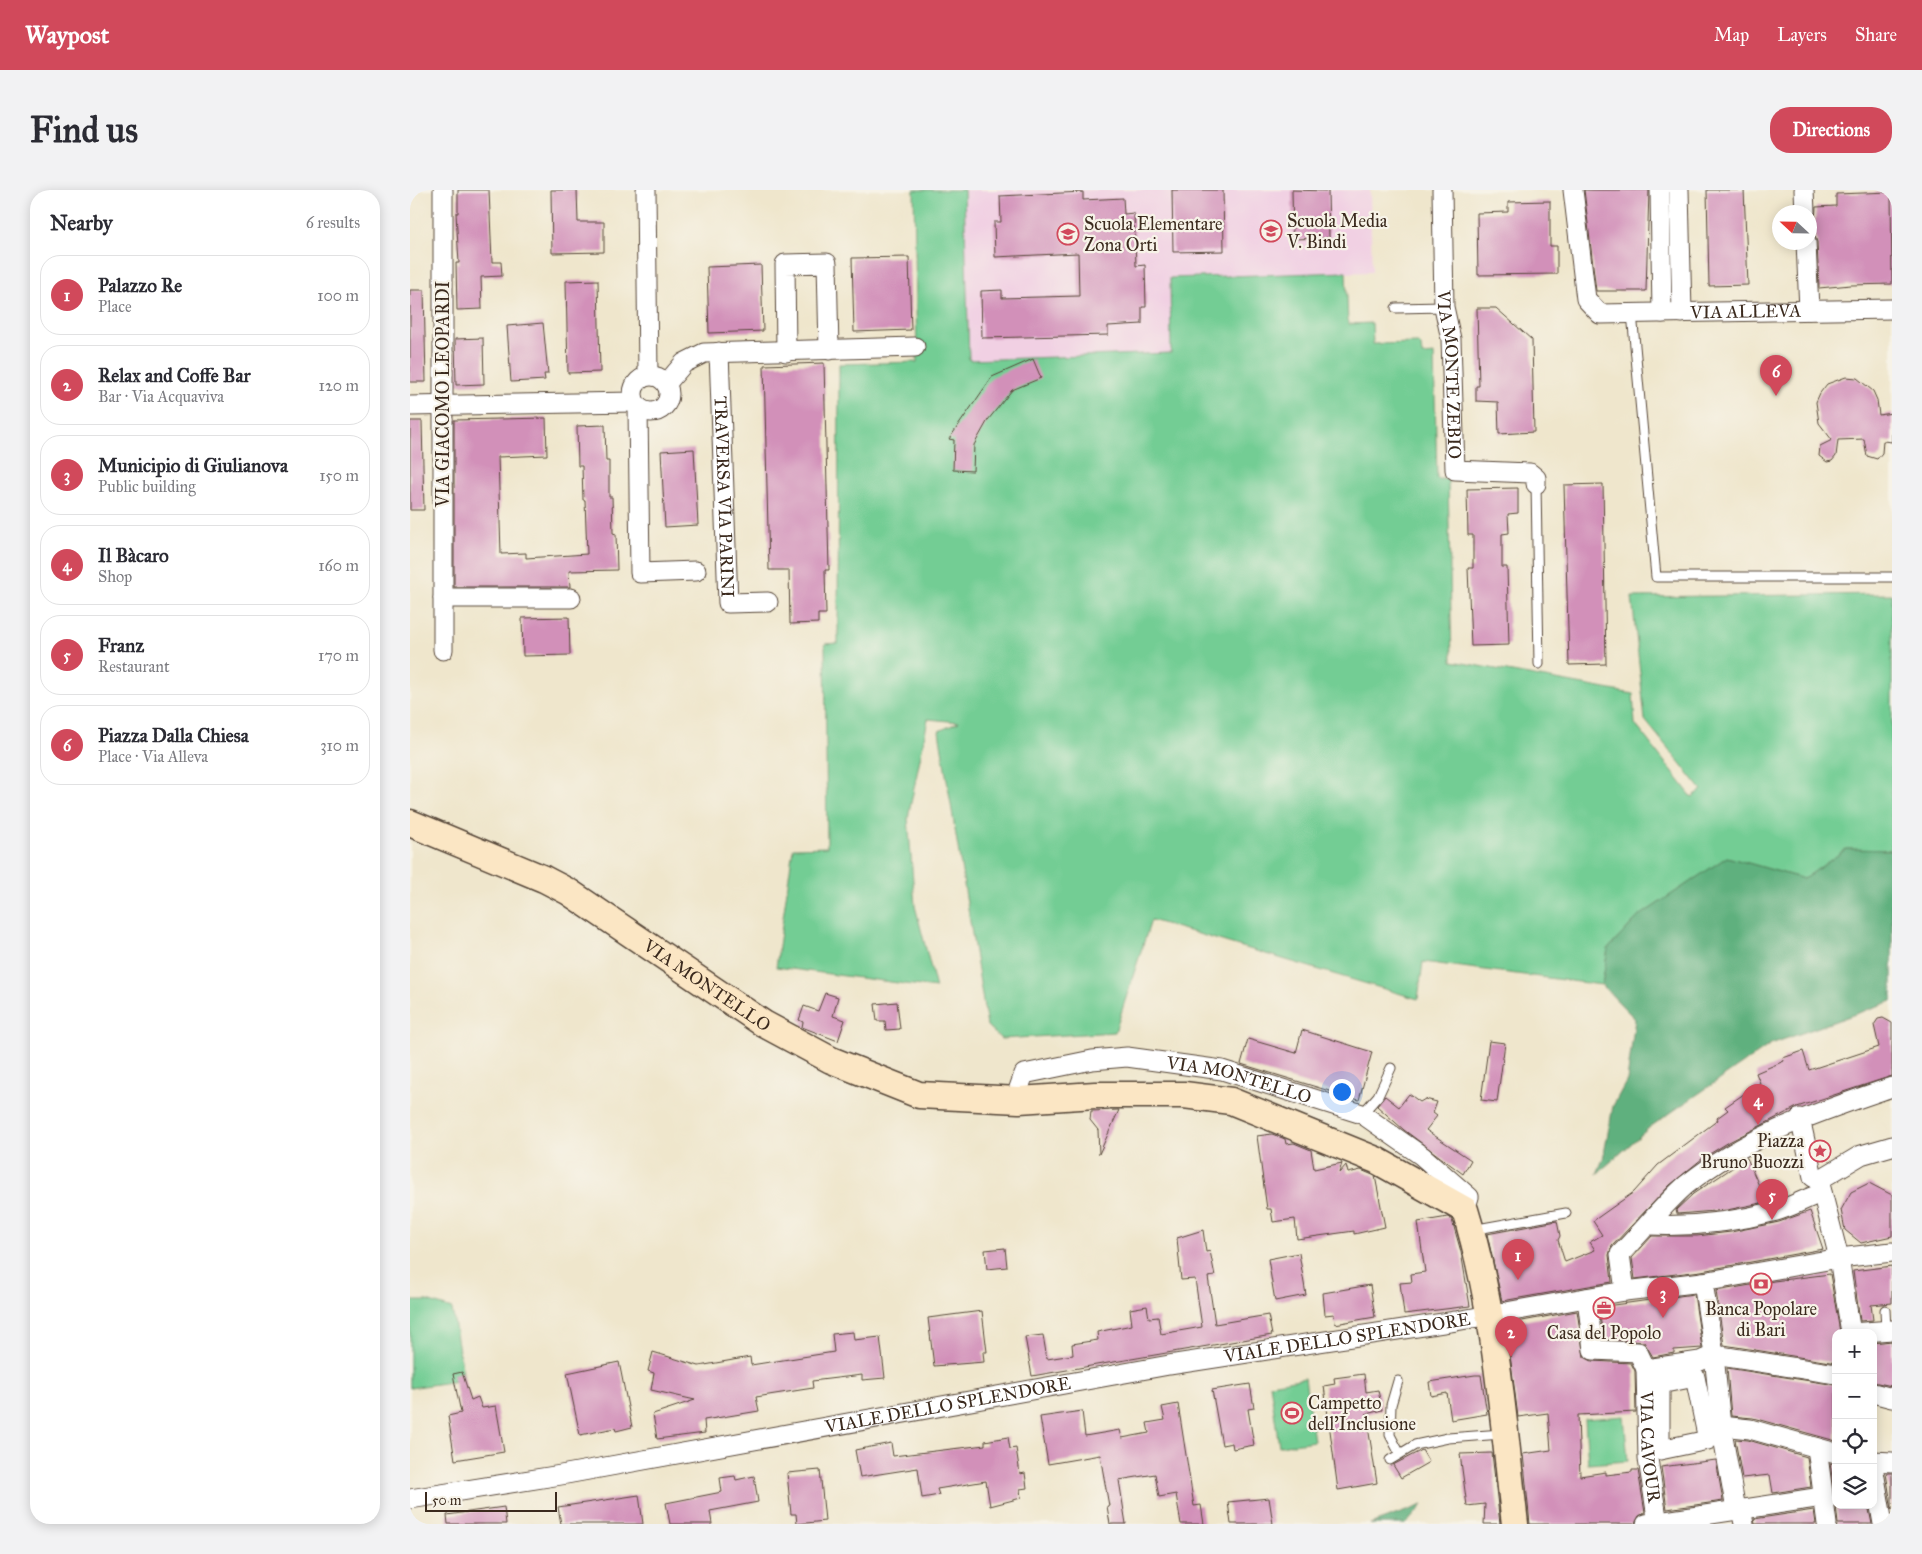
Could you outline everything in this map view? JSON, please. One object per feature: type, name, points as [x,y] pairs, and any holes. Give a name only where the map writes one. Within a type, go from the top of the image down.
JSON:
[{"type":"main road","name":"VIA MONTELLO","points":[[410,823],[544,879],[569,892],[764,1024],[831,1060],[919,1095],[1019,1100],[1095,1095],[1184,1095],[1231,1101],[1376,1160],[1468,1220],[1488,1315],[1505,1434],[1515,1524]]},
{"type":"street","name":"VIA GIACOMO LEOPARDI","points":[[443,190],[443,650]]},
{"type":"street","points":[[646,190],[648,375]]},
{"type":"street","name":"VIA MONTE ZEBIO","points":[[1442,190],[1444,307],[1451,338],[1455,470],[1530,473],[1536,478],[1536,484]]},
{"type":"street","name":"VIA ALLEVA","points":[[1573,190],[1586,299],[1600,314],[1892,309]]},
{"type":"street","points":[[1660,190],[1662,313]]},
{"type":"street","points":[[1679,190],[1682,313]]},
{"type":"street","points":[[1804,190],[1805,205]]},
{"type":"street","points":[[1806,250],[1809,310]]},
{"type":"street","points":[[786,352],[785,264],[827,263],[829,350]]},
{"type":"street","points":[[667,383],[677,369],[692,358],[704,353],[915,347]]},
{"type":"street","name":"TRAVERSA VIA PARINI","points":[[719,352],[728,603],[768,602]]},
{"type":"street","points":[[410,406],[443,404],[636,404],[649,412],[655,412],[665,406],[670,395],[667,383],[658,377],[648,375],[638,380],[633,396],[636,404]]},
{"type":"street","name":"TRAVERSA VIA PARINI","points":[[636,404],[640,573],[696,571]]},
{"type":"street","points":[[443,598],[571,598]]},
{"type":"street","name":"VIA MONTELLO","points":[[1019,1100],[1019,1088],[1024,1074],[1092,1060],[1127,1057],[1222,1070],[1362,1114],[1422,1156],[1469,1197],[1468,1220]]},
{"type":"street","points":[[1625,1291],[1620,1254],[1684,1187],[1711,1166],[1752,1141],[1800,1118],[1892,1087]]},
{"type":"street","points":[[1800,1118],[1813,1176],[1820,1187],[1839,1258],[1850,1329]]},
{"type":"street","points":[[1649,1225],[1678,1226],[1728,1220],[1777,1211],[1820,1187],[1861,1155],[1892,1146]]},
{"type":"street","name":"VIALE DELLO SPLENDORE","points":[[410,1499],[561,1474],[1169,1365],[1488,1315],[1625,1291],[1703,1282],[1839,1258],[1892,1252]]},
{"type":"street","points":[[1703,1282],[1714,1355],[1721,1426],[1734,1504],[1743,1517]]},
{"type":"street","points":[[1587,1298],[1593,1350],[1638,1352],[1646,1369],[1700,1361],[1714,1355],[1832,1373]]},
{"type":"street","name":"VIA CAVOUR","points":[[1646,1369],[1654,1454],[1654,1523]]},
{"type":"street","points":[[1877,1394],[1892,1398]]},
{"type":"street","points":[[1721,1426],[1750,1429],[1832,1452]]},
{"type":"street","points":[[1654,1454],[1725,1448]]},
{"type":"street","points":[[1817,1448],[1827,1524]]},
{"type":"street","points":[[1877,1462],[1892,1462]]},
{"type":"street","points":[[1877,1489],[1883,1524]]},
{"type":"street","points":[[1654,1523],[1743,1517],[1822,1497]]},
{"type":"lane","points":[[1396,308],[1444,307]]},
{"type":"lane","points":[[1632,314],[1656,577],[1740,575],[1892,577]]},
{"type":"lane","name":"VIA MONTE ZEBIO","points":[[1536,484],[1538,664]]},
{"type":"lane","points":[[1362,1114],[1378,1096],[1391,1068]]},
{"type":"lane","points":[[1468,1220],[1566,1213]]},
{"type":"lane","points":[[1885,1310],[1889,1330]]},
{"type":"lane","points":[[1398,1380],[1391,1405],[1390,1434],[1400,1454]]},
{"type":"lane","points":[[1390,1460],[1415,1445],[1448,1438],[1505,1434]]},
{"type":"shaded area","name":"Scuola Elementare Zona Orti","points":[[964,190],[1370,190],[1372,272],[1170,278],[1171,353],[969,360]]},
{"type":"green space","points":[[914,190],[964,190],[969,360],[1171,353],[1170,278],[1346,272],[1348,324],[1372,323],[1373,344],[1418,343],[1421,346],[1422,355],[1434,354],[1437,479],[1448,479],[1452,661],[1633,694],[1635,724],[1692,797],[1702,790],[1645,720],[1632,597],[1892,594],[1892,850],[1846,849],[1804,879],[1727,857],[1638,917],[1608,949],[1602,985],[1423,962],[1418,999],[1151,920],[1115,1032],[1001,1039],[987,1026],[939,731],[959,722],[928,719],[908,818],[915,906],[936,988],[776,967],[793,848],[827,847],[825,644],[838,643],[839,364],[917,362]]},
{"type":"green space","points":[[1846,849],[1892,850],[1892,1001],[1771,1044],[1650,1127],[1597,1174],[1603,1159],[1613,1106],[1627,1080],[1635,1019],[1602,985],[1608,949],[1638,917],[1727,857],[1804,879]]},
{"type":"green space","points":[[410,1301],[427,1301],[452,1309],[464,1380],[410,1388]]},
{"type":"green space","name":"Campetto dell’Inclusione","points":[[1305,1378],[1314,1441],[1279,1446],[1270,1384]]},
{"type":"green space","points":[[1624,1416],[1628,1461],[1588,1464],[1585,1419]]},
{"type":"green space","points":[[1423,1505],[1406,1524],[1370,1524]]},
{"type":"building","points":[[458,190],[489,190],[492,262],[501,262],[502,276],[481,277],[482,309],[457,310],[456,263],[459,263],[456,213],[458,213]]},
{"type":"building","points":[[551,190],[577,190],[578,222],[604,222],[604,252],[552,253]]},
{"type":"building","points":[[1172,190],[1223,190],[1224,251],[1173,252]]},
{"type":"building","points":[[1292,190],[1328,191],[1329,238],[1293,239]]},
{"type":"building","points":[[1584,190],[1649,190],[1646,291],[1596,291]]},
{"type":"building","points":[[1707,190],[1744,190],[1748,285],[1709,286]]},
{"type":"building","points":[[1083,192],[1083,200],[1123,198],[1124,214],[1134,213],[1136,266],[1145,265],[1146,307],[1142,307],[1142,324],[1108,326],[1108,335],[982,338],[981,291],[1002,290],[1002,298],[1079,296],[1078,253],[995,257],[994,222],[1001,222],[1000,196]]},
{"type":"building","points":[[1891,192],[1892,284],[1819,288],[1817,207],[1836,206],[1836,194]]},
{"type":"building","points":[[1550,201],[1550,246],[1557,246],[1557,274],[1478,275],[1477,213],[1508,212],[1508,202]]},
{"type":"building","points":[[909,257],[911,330],[854,332],[852,258]]},
{"type":"building","points":[[761,265],[763,331],[709,333],[707,267]]},
{"type":"building","points":[[598,280],[600,372],[568,373],[566,281]]},
{"type":"building","points":[[410,290],[424,290],[426,382],[410,382]]},
{"type":"building","points":[[1477,308],[1496,308],[1532,340],[1534,432],[1499,434],[1498,402],[1476,401],[1476,386],[1479,386]]},
{"type":"building","points":[[543,323],[548,374],[544,374],[545,380],[511,382],[507,326]]},
{"type":"building","points":[[483,338],[484,384],[456,385],[455,339]]},
{"type":"building","points":[[1033,359],[1041,378],[1012,390],[988,420],[974,445],[973,471],[953,470],[954,440],[949,439],[992,377]]},
{"type":"building","points":[[824,363],[829,570],[825,570],[826,614],[818,614],[818,623],[790,624],[789,570],[769,570],[764,365]]},
{"type":"building","points":[[1846,377],[1857,378],[1873,391],[1877,400],[1879,415],[1892,413],[1892,442],[1883,441],[1882,453],[1877,459],[1867,456],[1864,439],[1838,440],[1836,456],[1832,461],[1827,462],[1819,456],[1820,446],[1832,440],[1819,423],[1816,402],[1827,384]]},
{"type":"building","points":[[546,418],[547,455],[498,457],[501,554],[526,553],[526,558],[587,554],[585,500],[583,500],[582,466],[578,466],[577,426],[605,425],[606,461],[609,461],[609,497],[612,497],[613,533],[616,534],[617,570],[569,571],[570,587],[454,587],[454,420]]},
{"type":"building","points":[[410,421],[422,421],[424,510],[410,510]]},
{"type":"building","points":[[694,449],[698,525],[665,527],[661,451]]},
{"type":"building","points":[[1603,484],[1606,664],[1569,665],[1564,485]]},
{"type":"building","points":[[1518,488],[1518,513],[1508,514],[1509,533],[1502,534],[1502,567],[1507,567],[1509,645],[1471,646],[1468,568],[1473,568],[1473,535],[1468,535],[1467,489]]},
{"type":"building","points":[[569,617],[570,655],[523,656],[522,618]]},
{"type":"building","points":[[825,993],[838,997],[833,1016],[845,1020],[838,1041],[802,1027],[803,1022],[799,1020],[804,1006],[818,1011]]},
{"type":"building","points":[[897,1002],[900,1029],[886,1030],[885,1021],[877,1021],[875,1004]]},
{"type":"building","points":[[1883,1018],[1892,1023],[1892,1076],[1797,1107],[1729,1142],[1703,1158],[1670,1185],[1612,1246],[1609,1255],[1612,1282],[1502,1301],[1487,1234],[1557,1221],[1560,1236],[1558,1240],[1565,1262],[1595,1250],[1590,1242],[1602,1235],[1593,1221],[1634,1192],[1658,1165],[1718,1120],[1717,1118],[1728,1110],[1725,1107],[1760,1083],[1756,1073],[1784,1061],[1783,1058],[1803,1051],[1809,1070],[1879,1047],[1874,1025],[1878,1019]]},
{"type":"building","points":[[1302,1030],[1372,1052],[1359,1100],[1241,1064],[1248,1039],[1296,1053]]},
{"type":"building","points":[[1489,1041],[1505,1043],[1497,1102],[1481,1100]]},
{"type":"building","points":[[1409,1094],[1420,1102],[1425,1099],[1437,1102],[1433,1113],[1437,1116],[1426,1130],[1471,1160],[1463,1174],[1404,1130],[1377,1106],[1385,1096],[1399,1107]]},
{"type":"building","points":[[1119,1110],[1099,1154],[1098,1130],[1090,1120],[1091,1111]]},
{"type":"building","points":[[1272,1134],[1285,1139],[1286,1144],[1294,1143],[1311,1150],[1314,1169],[1342,1163],[1339,1173],[1346,1165],[1348,1173],[1361,1170],[1375,1176],[1385,1227],[1354,1234],[1354,1231],[1297,1239],[1295,1219],[1273,1222],[1271,1209],[1267,1209],[1257,1136]]},
{"type":"building","points":[[1747,1158],[1766,1202],[1727,1210],[1677,1214],[1676,1210],[1693,1194]]},
{"type":"building","points":[[1869,1183],[1892,1195],[1892,1236],[1861,1243],[1845,1230],[1841,1210],[1851,1192]]},
{"type":"building","points":[[1810,1211],[1823,1249],[1701,1271],[1635,1279],[1632,1258],[1652,1236],[1697,1236],[1731,1232],[1779,1222]]},
{"type":"building","points":[[1448,1217],[1452,1220],[1461,1252],[1470,1306],[1404,1314],[1400,1283],[1412,1282],[1411,1274],[1425,1272],[1418,1222]]},
{"type":"building","points":[[1203,1230],[1206,1252],[1210,1251],[1215,1276],[1208,1277],[1215,1324],[1268,1315],[1272,1335],[1032,1376],[1025,1337],[1043,1335],[1047,1359],[1073,1355],[1072,1344],[1098,1340],[1097,1332],[1132,1325],[1130,1309],[1147,1306],[1149,1318],[1158,1317],[1161,1334],[1202,1327],[1195,1279],[1181,1280],[1177,1238]]},
{"type":"building","points":[[1005,1248],[1007,1267],[987,1269],[985,1250]]},
{"type":"building","points":[[1299,1253],[1306,1295],[1275,1301],[1268,1259]]},
{"type":"building","points":[[1892,1266],[1892,1303],[1871,1305],[1873,1320],[1860,1321],[1853,1271]]},
{"type":"building","points":[[1830,1274],[1839,1329],[1832,1329],[1832,1362],[1724,1345],[1716,1291]]},
{"type":"building","points":[[1370,1285],[1375,1317],[1335,1324],[1334,1314],[1325,1315],[1323,1293]]},
{"type":"building","points":[[1694,1294],[1702,1348],[1674,1350],[1674,1353],[1653,1357],[1644,1342],[1603,1339],[1599,1307]]},
{"type":"building","points":[[982,1311],[987,1352],[983,1352],[984,1362],[934,1366],[928,1318]]},
{"type":"building","points":[[1577,1311],[1584,1357],[1592,1361],[1631,1363],[1635,1371],[1636,1412],[1578,1415],[1580,1476],[1606,1472],[1606,1475],[1638,1470],[1645,1513],[1639,1516],[1635,1524],[1530,1524],[1523,1454],[1551,1450],[1548,1413],[1518,1417],[1506,1324]]},
{"type":"building","points":[[853,1332],[854,1340],[880,1337],[885,1378],[862,1380],[862,1375],[812,1381],[813,1388],[756,1397],[759,1411],[704,1420],[705,1433],[657,1439],[653,1414],[695,1400],[651,1390],[654,1373],[648,1371],[653,1352],[699,1366],[750,1357],[751,1365],[834,1352],[832,1334]]},
{"type":"building","points":[[1892,1341],[1892,1386],[1877,1383],[1877,1343]]},
{"type":"building","points":[[619,1362],[632,1427],[616,1431],[615,1428],[580,1435],[567,1373]]},
{"type":"building","points":[[1727,1368],[1832,1384],[1832,1440],[1753,1418],[1731,1416]]},
{"type":"building","points":[[462,1372],[471,1400],[478,1397],[482,1408],[496,1406],[504,1452],[455,1460],[448,1416],[461,1413],[453,1374]]},
{"type":"building","points":[[1364,1374],[1366,1392],[1378,1390],[1382,1410],[1366,1414],[1377,1483],[1338,1490],[1324,1386],[1335,1384],[1334,1378]]},
{"type":"building","points":[[1481,1375],[1487,1414],[1451,1420],[1447,1393],[1431,1396],[1429,1382]]},
{"type":"building","points":[[1250,1384],[1254,1408],[1248,1409],[1254,1445],[1233,1449],[1232,1443],[1222,1445],[1212,1390]]},
{"type":"building","points":[[1178,1404],[1194,1506],[1201,1505],[1204,1524],[1181,1524],[1176,1494],[1159,1497],[1155,1474],[1119,1480],[1126,1524],[1110,1524],[1107,1506],[1109,1506],[1100,1455],[1048,1464],[1040,1417],[1082,1411],[1085,1436],[1120,1430],[1122,1438],[1149,1433],[1147,1423],[1165,1420],[1162,1407]]},
{"type":"building","points":[[1008,1437],[1010,1449],[1016,1448],[1020,1474],[1025,1473],[1027,1488],[1020,1489],[1021,1498],[990,1506],[986,1481],[937,1489],[939,1495],[922,1498],[918,1468],[860,1477],[855,1450],[891,1443],[893,1456],[985,1445],[985,1441]]},
{"type":"building","points":[[1735,1439],[1748,1440],[1807,1457],[1811,1487],[1773,1493],[1770,1475],[1742,1478]]},
{"type":"building","points":[[1422,1450],[1429,1462],[1401,1478],[1393,1465]]},
{"type":"building","points":[[1492,1453],[1500,1524],[1484,1524],[1485,1504],[1467,1506],[1460,1454]]},
{"type":"building","points":[[1716,1460],[1723,1501],[1667,1509],[1661,1467]]},
{"type":"building","points":[[820,1470],[825,1521],[797,1524],[796,1514],[791,1514],[787,1473]]},
{"type":"building","points":[[1886,1473],[1892,1473],[1892,1510]]},
{"type":"building","points":[[735,1476],[736,1480],[754,1476],[758,1502],[710,1511],[712,1524],[670,1524],[666,1503],[722,1492],[720,1478]]},
{"type":"building","points":[[639,1495],[643,1524],[561,1524],[558,1507]]},
{"type":"building","points":[[1269,1498],[1273,1524],[1231,1524],[1228,1502]]},
{"type":"building","points":[[504,1507],[506,1524],[448,1524],[447,1515]]},
{"type":"building","points":[[1836,1509],[1869,1509],[1872,1524],[1838,1524]]},
{"type":"building","points":[[1814,1510],[1816,1524],[1755,1524],[1754,1519]]},
{"type":"place","name":"Scuola Media V. Bindi","points":[[1271,231]]},
{"type":"place","name":"Scuola Elementare Zona Orti","points":[[1068,234]]},
{"type":"place","name":"Piazza Dalla Chiesa","points":[[1776,396]]},
{"type":"place","name":"Il Bàcaro","points":[[1758,1125]]},
{"type":"place","name":"Piazza Bruno Buozzi","points":[[1820,1151]]},
{"type":"place","name":"Franz","points":[[1772,1220]]},
{"type":"place","name":"Palazzo Re","points":[[1518,1280]]},
{"type":"place","name":"Banca Popolare di Bari","points":[[1761,1284]]},
{"type":"place","name":"Casa del Popolo","points":[[1604,1308]]},
{"type":"place","name":"Municipio di Giulianova","points":[[1663,1318]]},
{"type":"place","name":"Relax and Coffe Bar","points":[[1511,1357]]},
{"type":"place","name":"Campetto dell’Inclusione","points":[[1292,1413]]}]
